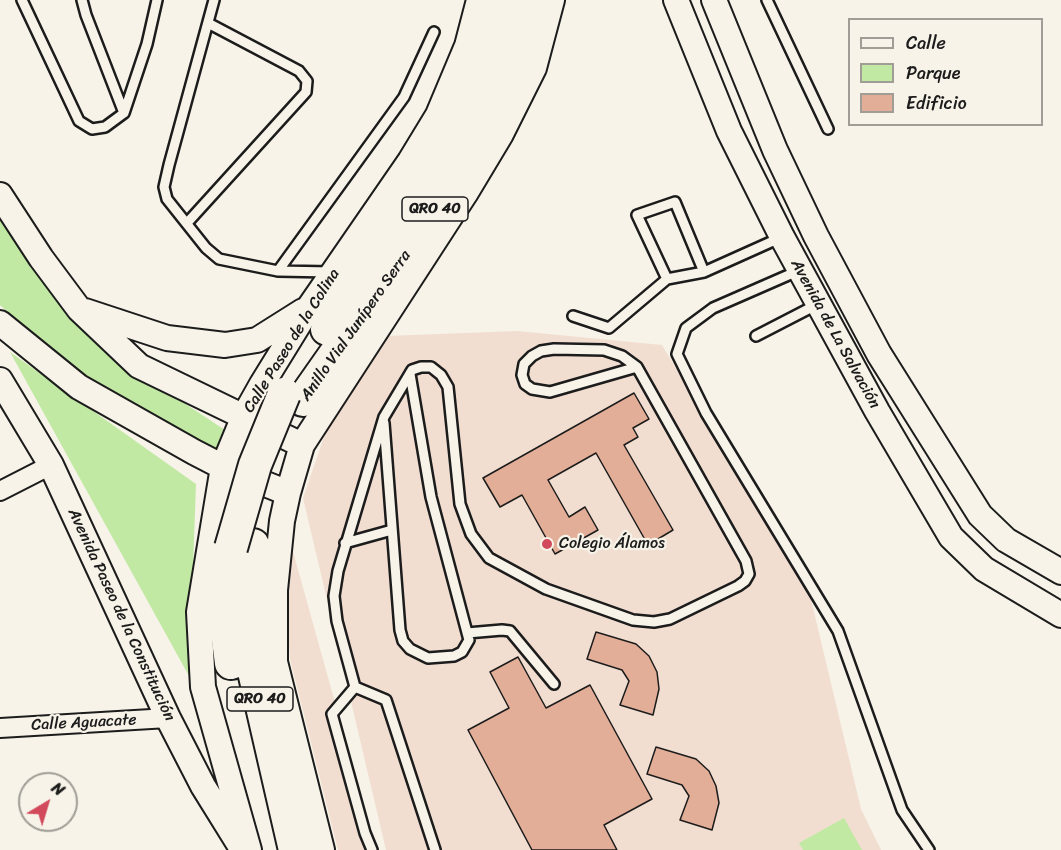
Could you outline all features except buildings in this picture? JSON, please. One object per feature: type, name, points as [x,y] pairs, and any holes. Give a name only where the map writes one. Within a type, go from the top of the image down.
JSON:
[{"type":"highway","name":"Anillo Vial Junípero Serra","points":[[274,850],[233,679],[223,600],[242,547],[275,470],[293,397],[445,152],[493,46],[507,0]]},
{"type":"highway","name":"Anillo Vial Junípero Serra","points":[[293,397],[409,249],[495,116],[519,55],[533,0]]},
{"type":"highway","name":"Anillo Vial Junípero Serra","points":[[242,547],[250,567],[247,641],[295,850]]},
{"type":"street","name":"Calle Paseo de la Colina","points":[[249,850],[203,687],[199,612],[222,477],[249,407],[310,306],[410,161],[438,115],[467,46],[479,0]]},
{"type":"street","points":[[322,850],[275,662],[275,590],[286,502],[307,438],[465,194],[501,134],[534,68],[552,0]]},
{"type":"street","name":"Avenida de La Salvación","points":[[676,0],[729,131],[782,237],[877,411],[951,537],[984,569],[1061,615]]},
{"type":"street","name":"Avenida de La Salvación","points":[[714,0],[775,150],[816,236],[879,354],[980,515],[1006,540],[1061,572]]},
{"type":"street","points":[[729,131],[762,120]]},
{"type":"street","points":[[744,162],[775,150]]},
{"type":"street","points":[[0,195],[41,258],[79,309],[139,366],[249,407],[307,438]]},
{"type":"street","points":[[79,309],[166,338],[225,345],[258,340],[310,306]]},
{"type":"street","points":[[0,323],[79,387],[222,477],[254,496],[286,502]]},
{"type":"street","points":[[854,369],[879,354]]},
{"type":"street","name":"Avenida Paseo de la Constitución","points":[[0,380],[51,465],[168,718],[203,786],[243,850]]},
{"type":"street","points":[[877,411],[904,395]]},
{"type":"street","points":[[0,491],[51,465]]},
{"type":"street","points":[[951,537],[980,515]]},
{"type":"street","points":[[984,569],[1006,540]]},
{"type":"street","name":"Calle Aguacate","points":[[0,728],[168,718]]},
{"type":"lane","points":[[22,0],[79,121],[92,129],[105,127],[124,113],[147,44],[157,0]]},
{"type":"lane","points":[[82,0],[124,113]]},
{"type":"lane","points":[[214,0],[164,187],[167,199],[206,248],[219,259],[278,272],[334,272]]},
{"type":"lane","points":[[767,0],[828,129]]},
{"type":"lane","points":[[187,223],[306,92],[307,81],[299,71],[208,22]]},
{"type":"lane","points":[[278,272],[404,97],[434,32]]},
{"type":"lane","points":[[667,279],[637,215],[675,202],[704,272]]},
{"type":"lane","points":[[573,316],[609,328],[667,279],[704,272],[782,237]]},
{"type":"lane","points":[[800,270],[712,308],[686,328],[677,354],[706,413],[838,631],[902,810],[929,850]]},
{"type":"lane","points":[[756,336],[818,304]]},
{"type":"lane","points":[[355,687],[337,621],[334,596],[338,571],[384,417],[412,370],[421,367],[431,367],[441,375],[448,387],[460,504],[471,534],[489,558],[546,589],[633,620],[654,622],[670,619],[738,586],[749,574],[746,561],[637,367],[622,356],[604,350],[554,349],[541,351],[532,356],[524,364],[522,375],[525,384],[532,389],[550,393],[637,367]]},
{"type":"lane","points":[[384,417],[400,630],[403,641],[410,649],[428,657],[454,656],[466,647],[469,640],[431,496],[410,374]]},
{"type":"lane","points":[[345,543],[392,530]]},
{"type":"lane","points":[[467,633],[510,631],[554,684]]},
{"type":"lane","points":[[355,687],[332,714],[365,833],[372,850]]},
{"type":"lane","points":[[355,687],[386,700],[435,850]]},
{"type":"shaded area","name":"Colegio Álamos","points":[[517,331],[662,345],[809,591],[861,809],[881,850],[386,850],[303,498],[325,434],[348,392],[387,336]]},
{"type":"shaded area","points":[[292,548],[376,850],[338,850],[290,659],[286,600]]},
{"type":"green space","points":[[0,207],[122,362],[231,434],[221,458],[78,377],[0,305]]},
{"type":"green space","points":[[10,352],[196,484],[189,676]]},
{"type":"green space","points":[[844,818],[862,850],[803,850],[799,843]]},
{"type":"place","name":"Colegio Álamos","points":[[547,544]]}]
